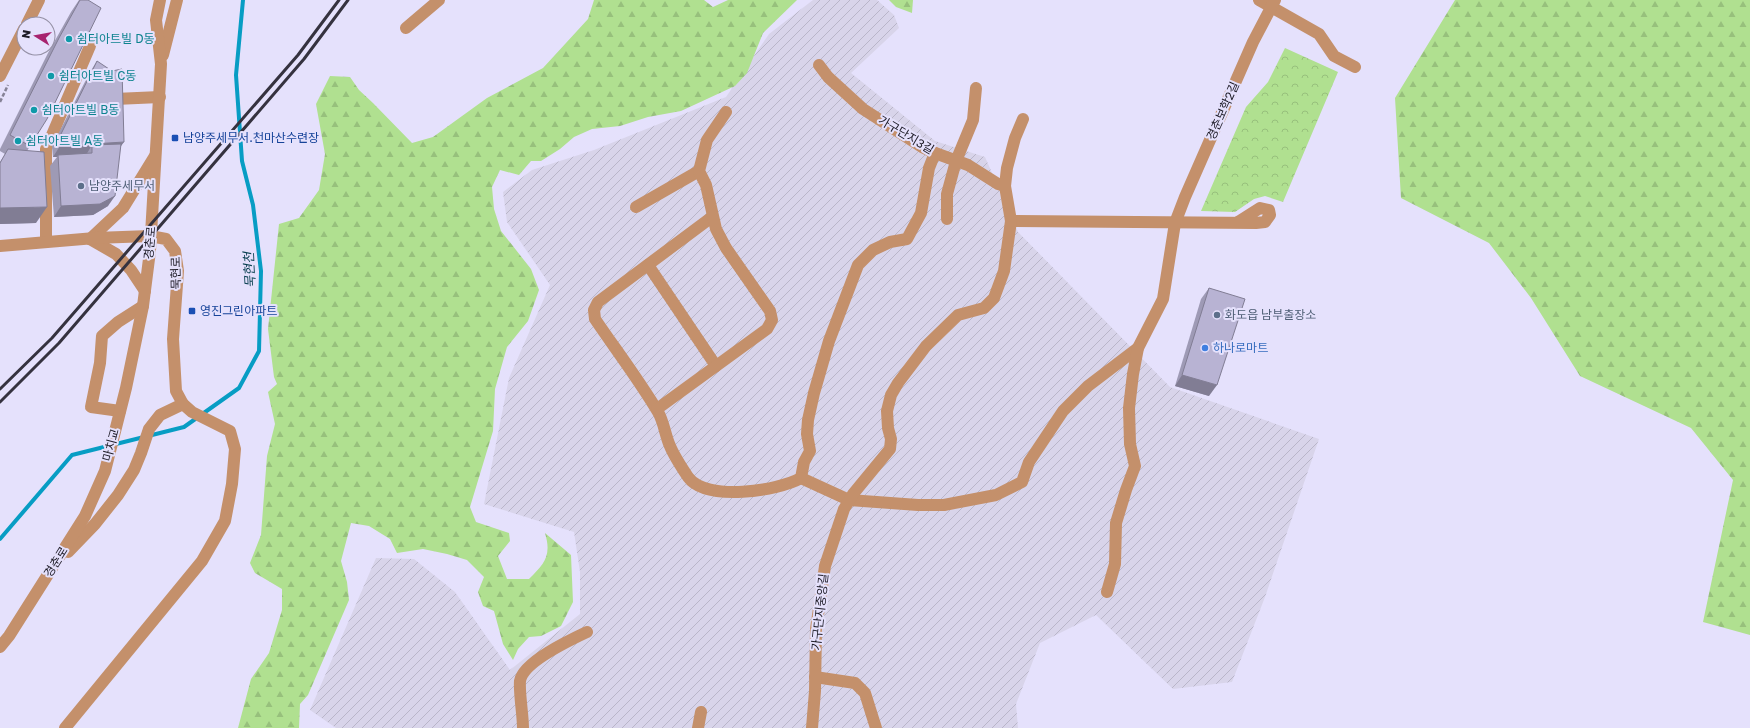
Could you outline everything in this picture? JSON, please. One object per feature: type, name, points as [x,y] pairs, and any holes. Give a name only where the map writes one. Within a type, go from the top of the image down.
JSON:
[{"type":"street","points":[[30,16],[39,0]]},
{"type":"street","name":"경춘로","points":[[119,415],[136,344],[145,291],[160,97],[161,64],[156,20],[160,0]]},
{"type":"street","name":"경춘로","points":[[161,64],[177,0]]},
{"type":"street","points":[[406,28],[439,0]]},
{"type":"street","points":[[1259,0],[1274,3],[1319,34],[1334,56],[1355,66]]},
{"type":"street","name":"경춘보학2길","points":[[1138,348],[1163,299],[1175,224],[1253,42],[1274,3]]},
{"type":"street","points":[[0,76],[16,45]]},
{"type":"street","points":[[46,241],[46,149],[90,46]]},
{"type":"street","name":"가구단지3길","points":[[819,66],[828,77],[863,109],[935,154],[968,165],[998,184],[1005,186]]},
{"type":"street","points":[[947,219],[947,194],[956,161],[973,120],[976,88]]},
{"type":"street","points":[[115,100],[160,97]]},
{"type":"street","points":[[656,409],[767,329],[772,320],[770,311],[726,248],[716,229],[712,217],[706,185],[699,171],[707,140],[726,112]]},
{"type":"street","name":"가구단지중앙길","points":[[812,728],[816,677],[816,629],[825,566],[844,509],[890,449],[891,439],[888,428],[888,411],[891,395],[898,383],[926,346],[958,315],[984,308],[994,298],[1004,271],[1011,221],[1005,186],[1007,168],[1015,138],[1023,119]]},
{"type":"street","points":[[145,291],[116,254],[90,238],[123,208],[156,154]]},
{"type":"street","points":[[712,217],[598,302],[594,310],[595,319],[659,413],[670,447],[690,479],[707,489],[726,493],[757,490],[791,484],[800,478],[804,462],[810,451],[807,434],[808,420],[814,393],[829,341],[846,292],[858,265],[873,250],[890,242],[907,239],[921,212],[929,168],[935,154]]},
{"type":"street","points":[[636,207],[699,171]]},
{"type":"street","points":[[1011,221],[1175,224],[1238,222]]},
{"type":"street","name":"묵현로","points":[[0,246],[90,238],[150,236],[166,239],[175,251],[178,271],[173,338],[176,391],[188,408]]},
{"type":"street","points":[[648,265],[716,366]]},
{"type":"street","points":[[119,415],[91,407],[100,362],[102,336],[118,322],[143,306]]},
{"type":"street","points":[[800,478],[850,500],[918,505],[944,505],[996,495],[1022,482],[1029,462],[1063,412],[1088,386],[1138,348]]},
{"type":"street","points":[[1107,592],[1115,564],[1116,523],[1135,466],[1130,444],[1129,408],[1138,348]]},
{"type":"street","points":[[50,571],[95,524],[118,494],[134,470],[142,453],[149,429],[160,415],[188,408],[230,431],[236,449],[232,484],[225,521],[202,561],[65,728]]},
{"type":"street","name":"마치교","points":[[104,471],[119,415]]},
{"type":"street","name":"경춘로","points":[[0,648],[85,516],[104,471]]},
{"type":"street","points":[[523,728],[520,680],[525,670],[563,643],[586,632]]},
{"type":"street","points":[[816,677],[856,683],[864,693],[876,728]]},
{"type":"street","points":[[698,728],[701,712]]},
{"type":"shaded area","points":[[813,0],[877,0],[894,15],[899,28],[851,73],[935,141],[985,157],[1018,232],[1170,387],[1319,439],[1265,597],[1232,682],[1173,689],[1096,615],[1040,643],[1016,704],[1018,728],[336,728],[310,710],[376,558],[414,559],[455,592],[510,670],[580,614],[580,572],[574,532],[484,504],[509,378],[550,285],[507,222],[503,192],[532,170],[594,150],[726,97],[769,34]]},
{"type":"green space","points":[[594,0],[704,0],[713,7],[728,0],[797,0],[763,33],[747,73],[735,86],[681,111],[648,117],[620,126],[592,129],[574,137],[560,149],[541,161],[531,161],[519,175],[500,170],[492,187],[494,209],[501,231],[531,269],[539,290],[528,321],[507,347],[495,389],[493,431],[470,507],[476,522],[509,533],[510,541],[498,556],[507,579],[529,579],[539,569],[545,559],[548,548],[545,533],[571,555],[573,602],[561,626],[541,636],[529,637],[518,649],[513,660],[503,644],[494,611],[483,606],[478,592],[484,577],[467,560],[423,549],[397,553],[390,539],[369,526],[351,523],[341,561],[347,582],[349,600],[308,695],[300,704],[299,728],[238,728],[251,679],[269,653],[282,610],[282,589],[255,573],[250,563],[261,535],[267,456],[275,424],[268,392],[277,384],[274,377],[268,329],[279,224],[299,218],[319,190],[325,154],[316,104],[330,76],[350,77],[359,90],[412,143],[433,137],[487,98],[543,68],[588,19]]},
{"type":"green space","points":[[889,0],[913,0],[912,13],[896,7]]},
{"type":"green space","points":[[1455,0],[1750,0],[1750,635],[1703,622],[1733,480],[1691,428],[1580,376],[1531,298],[1489,243],[1401,198],[1395,98]]},
{"type":"green space","points":[[1285,48],[1338,72],[1283,202],[1265,196],[1254,199],[1235,212],[1201,211],[1246,107],[1268,82]]},
{"type":"building","points":[[80,0],[88,0],[101,8],[47,119],[30,146],[10,135],[50,56],[56,56],[56,44]]},
{"type":"building","points":[[97,61],[112,71],[122,69],[124,142],[60,146],[60,136]]},
{"type":"building","name":"남양주세무서","points":[[121,144],[115,196],[100,204],[61,206],[58,155],[92,153],[92,145]]},
{"type":"building","points":[[8,149],[44,152],[47,207],[0,208],[0,163]]},
{"type":"building","name":"하나로마트","points":[[1209,288],[1245,299],[1217,385],[1182,375]]},
{"type":"waterway","name":"묵현천","points":[[0,539],[72,455],[184,427],[239,388],[259,351],[261,271],[253,205],[242,161],[236,75],[243,0]]},
{"type":"railway","points":[[0,389],[52,338],[298,55],[339,0]]},
{"type":"railway","points":[[0,402],[59,343],[304,59],[348,0]]},
{"type":"place","name":"쉼터아트빌 D동","points":[[69,39]]},
{"type":"place","name":"쉼터아트빌 C동","points":[[51,76]]},
{"type":"place","name":"쉼터아트빌 B동","points":[[34,110]]},
{"type":"place","name":"남양주세무서.천마산수련장","points":[[175,138]]},
{"type":"place","name":"쉼터아트빌 A동","points":[[18,141]]},
{"type":"place","name":"남양주세무서","points":[[81,186]]},
{"type":"place","name":"영진그린아파트","points":[[192,311]]},
{"type":"place","name":"화도읍 남부출장소","points":[[1217,315]]},
{"type":"place","name":"하나로마트","points":[[1205,348]]}]
